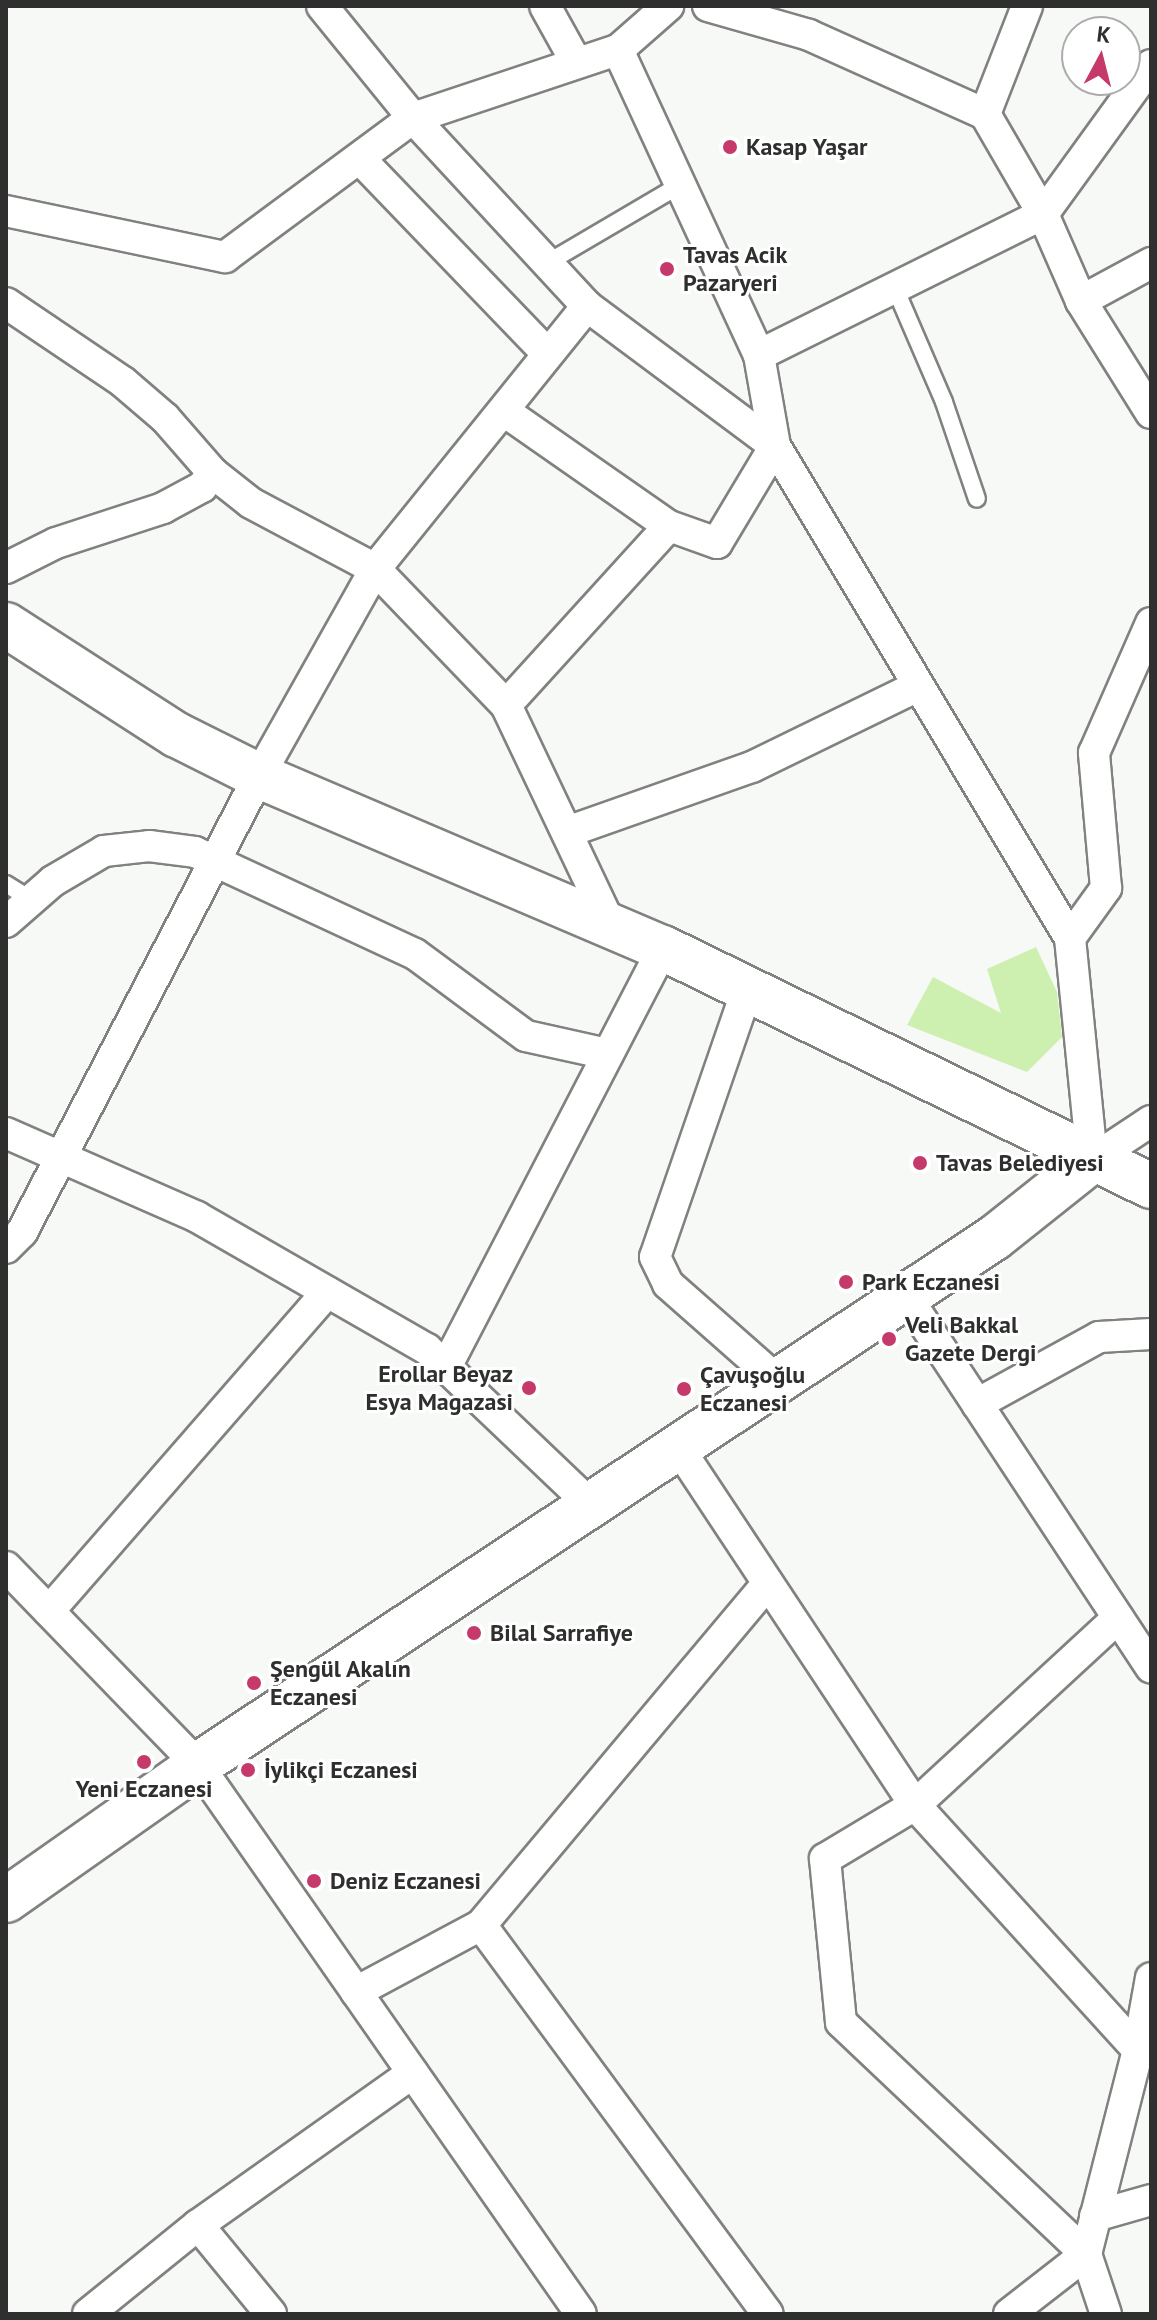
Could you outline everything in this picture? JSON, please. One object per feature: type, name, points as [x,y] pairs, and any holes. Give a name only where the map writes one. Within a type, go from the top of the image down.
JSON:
[{"type":"street","points":[[322,6],[413,118],[587,306],[775,446]]},
{"type":"street","points":[[545,6],[576,62]]},
{"type":"street","points":[[6,211],[225,257],[413,118],[618,50],[668,6]]},
{"type":"street","points":[[708,6],[809,35],[985,114],[1043,214],[1081,301],[1151,413]]},
{"type":"street","points":[[985,114],[1027,6]]},
{"type":"street","points":[[618,50],[759,355],[775,446],[1070,938],[1092,1160]]},
{"type":"street","points":[[759,355],[1043,214],[1151,65]]},
{"type":"street","points":[[360,159],[546,352]]},
{"type":"street","points":[[1081,301],[1151,263]]},
{"type":"street","points":[[7,306],[123,382],[165,418],[213,473],[251,503],[375,569],[506,705],[611,926]]},
{"type":"street","points":[[6,1248],[22,1232],[259,776],[375,569],[504,411],[546,352],[587,306]]},
{"type":"street","points":[[504,411],[669,526],[717,543],[775,446]]},
{"type":"street","points":[[6,568],[56,543],[163,508],[202,487],[213,473]]},
{"type":"street","points":[[506,705],[669,526]]},
{"type":"street","points":[[1070,938],[1106,888],[1094,753],[1151,623]]},
{"type":"street","points":[[6,625],[177,735],[259,776],[663,948],[1092,1160],[1151,1186]]},
{"type":"street","points":[[567,832],[752,767],[918,686]]},
{"type":"street","points":[[6,922],[18,892],[104,851],[172,848],[217,858],[415,954],[526,1036],[608,1054]]},
{"type":"street","points":[[446,1367],[663,948]]},
{"type":"street","points":[[747,990],[655,1257],[668,1284],[778,1381]]},
{"type":"street","points":[[6,1900],[198,1765],[994,1238],[1092,1160],[1151,1121]]},
{"type":"street","points":[[6,1133],[197,1217],[427,1349],[591,1505]]},
{"type":"street","points":[[49,1611],[327,1292]]},
{"type":"street","points":[[906,1296],[1151,1668]]},
{"type":"street","points":[[977,1404],[1099,1337],[1151,1334]]},
{"type":"street","points":[[678,1447],[915,1805],[1138,2050]]},
{"type":"street","points":[[6,1567],[198,1765],[581,2314]]},
{"type":"street","points":[[356,1992],[481,1925],[768,1583]]},
{"type":"street","points":[[1106,2314],[1086,2254],[841,2022],[825,1859],[915,1805],[1118,1618]]},
{"type":"street","points":[[481,1925],[768,2314]]},
{"type":"street","points":[[1009,2314],[1086,2254],[1138,2050],[1151,1978]]},
{"type":"street","points":[[88,2314],[198,2225],[413,2073]]},
{"type":"street","points":[[1095,2216],[1151,2200]]},
{"type":"street","points":[[198,2225],[271,2314]]},
{"type":"lane","points":[[547,263],[680,185]]},
{"type":"lane","points":[[895,288],[944,402],[977,499]]},
{"type":"building","points":[[1036,947],[1057,992],[1062,1037],[1027,1072],[907,1025],[933,977],[1001,1013],[987,969]]},
{"type":"place","name":"Kasap Yaşar","points":[[730,147]]},
{"type":"place","name":"Tavas Acik Pazaryeri","points":[[667,269]]},
{"type":"place","name":"Tavas Belediyesi","points":[[920,1163]]},
{"type":"place","name":"Park Eczanesi","points":[[846,1282]]},
{"type":"place","name":"Veli Bakkal Gazete Dergi","points":[[889,1339]]},
{"type":"place","name":"Erollar Beyaz Esya Magazasi","points":[[529,1388]]},
{"type":"place","name":"Çavuşoğlu Eczanesi","points":[[684,1389]]},
{"type":"place","name":"Bilal Sarrafiye","points":[[474,1633]]},
{"type":"place","name":"Şengül Akalın Eczanesi","points":[[254,1683]]},
{"type":"place","name":"Yeni Eczanesi","points":[[144,1762]]},
{"type":"place","name":"İylikçi Eczanesi","points":[[248,1770]]},
{"type":"place","name":"Deniz Eczanesi","points":[[314,1881]]}]
